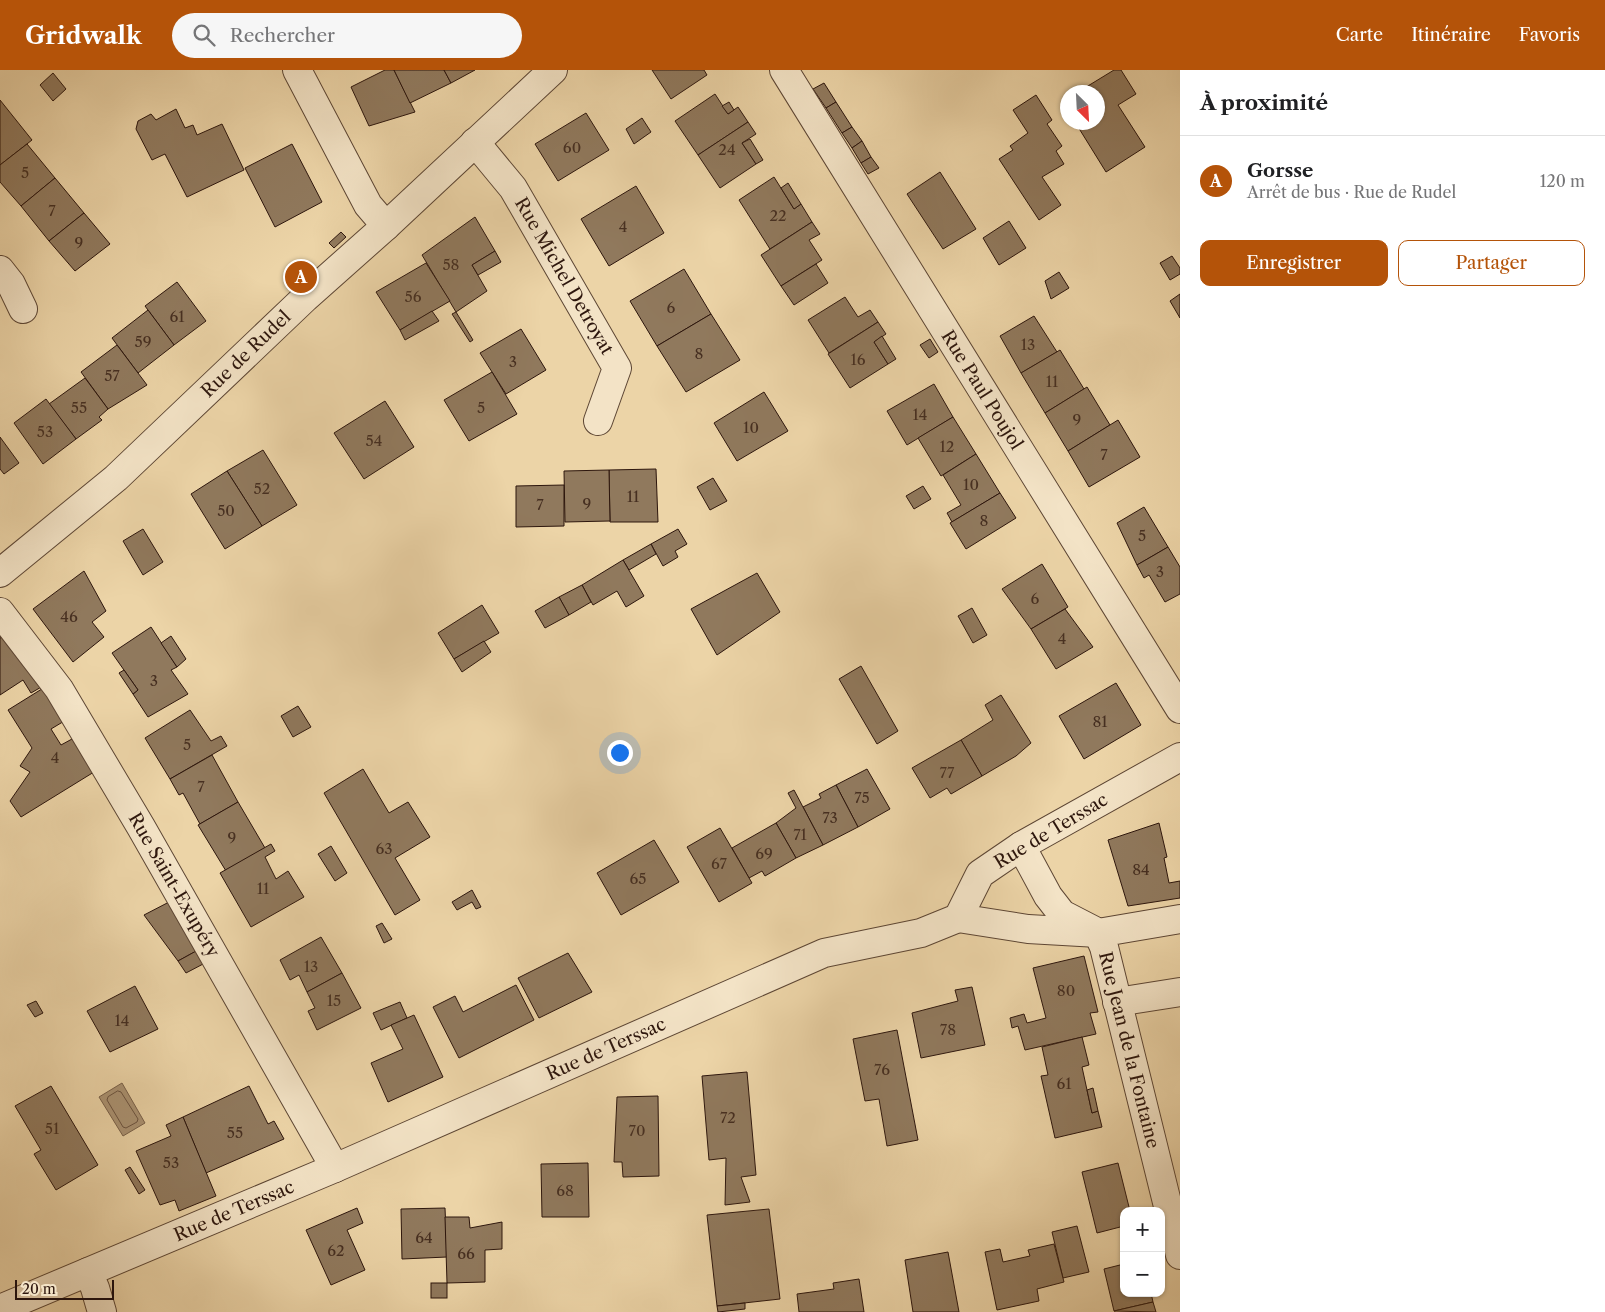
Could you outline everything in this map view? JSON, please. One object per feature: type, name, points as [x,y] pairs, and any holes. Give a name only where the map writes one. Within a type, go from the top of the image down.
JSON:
[{"type":"street","points":[[297,70],[368,205],[386,226]]},
{"type":"street","name":"Rue de Rudel","points":[[0,573],[116,478],[298,305],[386,226],[553,70]]},
{"type":"street","name":"Rue Paul Poujol","points":[[784,70],[1180,709]]},
{"type":"street","name":"Rue Michel Detroyat","points":[[475,142],[492,160],[513,188],[617,368],[598,421]]},
{"type":"street","points":[[0,270],[11,284],[23,309]]},
{"type":"street","name":"Rue Saint-Exupéry","points":[[0,612],[59,689],[142,827],[335,1168]]},
{"type":"street","name":"Rue de Terssac","points":[[0,1308],[335,1168],[824,953],[921,933],[958,918],[980,874],[1021,846],[1180,757]]},
{"type":"street","name":"Rue Jean de la Fontaine","points":[[1021,846],[1048,896],[1062,914],[1098,933],[1104,947],[1116,1002],[1180,1255]]},
{"type":"street","points":[[958,918],[1028,929],[1098,933],[1180,919]]},
{"type":"street","points":[[1116,1002],[1180,992]]},
{"type":"street","points":[[88,1272],[102,1312]]},
{"type":"water","points":[[122,1083],[145,1123],[123,1136],[99,1097]]},
{"type":"building","points":[[385,70],[394,70],[415,112],[369,126],[351,87]]},
{"type":"building","points":[[394,70],[444,70],[451,83],[410,103]]},
{"type":"building","points":[[444,70],[475,70],[451,83]]},
{"type":"building","points":[[652,70],[704,70],[707,75],[671,99]]},
{"type":"building","points":[[1114,70],[1121,70],[1136,94],[1118,105],[1145,147],[1106,172],[1080,130],[1105,130],[1105,85],[1089,85]]},
{"type":"building","points":[[53,73],[66,89],[53,101],[40,85]]},
{"type":"building","points":[[824,83],[836,102],[826,108],[813,89]]},
{"type":"building","points":[[715,94],[728,114],[738,107],[748,122],[698,155],[675,121]]},
{"type":"building","points":[[1036,95],[1052,120],[1047,124],[1062,146],[1056,151],[1064,164],[1042,177],[1061,205],[1039,220],[999,159],[1013,150],[1010,146],[1028,133],[1013,110]]},
{"type":"building","points":[[0,100],[32,140],[0,165]]},
{"type":"building","points":[[729,102],[734,110],[728,114],[722,106]]},
{"type":"building","points":[[836,102],[852,127],[842,133],[826,108]]},
{"type":"building","points":[[176,109],[185,128],[193,125],[197,135],[222,124],[244,170],[187,197],[165,154],[152,160],[136,129],[138,121],[151,114],[156,120]]},
{"type":"building","points":[[586,113],[609,150],[558,181],[535,144]]},
{"type":"building","points":[[642,118],[651,132],[634,144],[626,129]]},
{"type":"building","points":[[748,122],[756,134],[742,143],[756,164],[720,188],[698,155]]},
{"type":"building","points":[[852,127],[862,141],[852,148],[842,133]]},
{"type":"building","points":[[750,139],[763,160],[756,164],[742,143]]},
{"type":"building","points":[[862,141],[871,157],[861,163],[852,148]]},
{"type":"building","points":[[27,144],[55,178],[21,206],[0,182],[0,165]]},
{"type":"building","points":[[292,144],[322,202],[275,227],[245,168]]},
{"type":"building","points":[[871,157],[879,168],[868,174],[861,163]]},
{"type":"building","points":[[940,172],[976,229],[943,249],[907,194]]},
{"type":"building","points":[[774,177],[794,209],[801,204],[812,222],[770,249],[739,200]]},
{"type":"building","points":[[55,178],[84,213],[49,241],[21,206]]},
{"type":"building","points":[[788,183],[801,204],[794,209],[781,188]]},
{"type":"building","points":[[636,186],[664,233],[609,266],[581,219]]},
{"type":"building","points":[[84,213],[110,244],[75,271],[49,241]]},
{"type":"building","points":[[475,217],[495,251],[472,265],[487,291],[456,312],[422,255]]},
{"type":"building","points":[[1009,221],[1026,248],[999,265],[983,238]]},
{"type":"building","points":[[812,222],[820,234],[809,240],[822,260],[781,286],[761,255]]},
{"type":"building","points":[[341,232],[346,237],[334,248],[329,243]]},
{"type":"building","points":[[495,251],[501,262],[478,275],[472,265]]},
{"type":"building","points":[[1172,256],[1180,268],[1180,274],[1170,280],[1160,263]]},
{"type":"building","points":[[426,263],[450,301],[400,330],[376,292]]},
{"type":"building","points":[[816,264],[828,283],[794,305],[781,286]]},
{"type":"building","points":[[684,269],[711,314],[657,346],[630,301]]},
{"type":"building","points":[[1059,272],[1069,288],[1051,299],[1045,281]]},
{"type":"building","points":[[177,282],[206,321],[174,345],[145,306]]},
{"type":"building","points":[[1180,294],[1180,318],[1170,301]]},
{"type":"building","points":[[845,297],[858,317],[870,310],[878,322],[829,353],[808,320]]},
{"type":"building","points":[[148,310],[174,345],[138,373],[112,338]]},
{"type":"building","points":[[432,311],[439,321],[405,340],[400,330]]},
{"type":"building","points":[[456,312],[473,340],[470,342],[452,314]]},
{"type":"building","points":[[711,314],[740,360],[686,392],[657,346]]},
{"type":"building","points":[[1034,316],[1057,352],[1021,373],[1000,336]]},
{"type":"building","points":[[878,322],[886,334],[874,342],[888,364],[850,388],[828,354]]},
{"type":"building","points":[[521,329],[546,370],[506,394],[480,353]]},
{"type":"building","points":[[882,336],[896,359],[888,364],[874,342]]},
{"type":"building","points":[[930,339],[938,352],[929,358],[920,345]]},
{"type":"building","points":[[117,345],[147,385],[108,409],[81,372]]},
{"type":"building","points":[[1060,350],[1084,389],[1045,413],[1021,373]]},
{"type":"building","points":[[492,372],[517,414],[469,441],[444,400]]},
{"type":"building","points":[[85,378],[108,409],[99,417],[102,420],[76,439],[49,404]]},
{"type":"building","points":[[934,384],[953,417],[907,445],[887,411]]},
{"type":"building","points":[[1087,387],[1110,425],[1068,451],[1045,413]]},
{"type":"building","points":[[764,392],[788,431],[737,461],[714,423]]},
{"type":"building","points":[[46,399],[76,439],[43,464],[14,423]]},
{"type":"building","points":[[385,401],[414,447],[364,479],[334,433]]},
{"type":"building","points":[[953,417],[976,454],[941,476],[918,438]]},
{"type":"building","points":[[1118,420],[1140,457],[1089,487],[1068,451]]},
{"type":"building","points":[[0,437],[19,463],[4,474],[0,469]]},
{"type":"building","points":[[263,450],[297,505],[262,526],[227,471]]},
{"type":"building","points":[[976,454],[1000,493],[952,522],[947,513],[961,505],[943,475]]},
{"type":"building","points":[[656,469],[658,522],[610,522],[609,470]]},
{"type":"building","points":[[609,470],[610,521],[565,522],[564,471]]},
{"type":"building","points":[[227,471],[262,526],[225,549],[191,494]]},
{"type":"building","points":[[713,478],[727,501],[710,510],[697,487]]},
{"type":"building","points":[[564,485],[564,526],[516,527],[516,486]]},
{"type":"building","points":[[923,486],[931,499],[914,509],[906,496]]},
{"type":"building","points":[[1000,493],[1016,518],[966,549],[950,523]]},
{"type":"building","points":[[1144,507],[1168,547],[1137,565],[1117,523]]},
{"type":"building","points":[[143,529],[163,562],[143,575],[123,541]]},
{"type":"building","points":[[678,529],[687,544],[675,551],[678,557],[663,566],[651,544]]},
{"type":"building","points":[[651,544],[656,554],[629,570],[623,560]]},
{"type":"building","points":[[1168,547],[1180,567],[1180,594],[1165,602],[1149,575],[1144,578],[1137,565]]},
{"type":"building","points":[[623,560],[644,596],[626,607],[617,591],[593,605],[582,585]]},
{"type":"building","points":[[1042,564],[1068,607],[1031,629],[1002,589]]},
{"type":"building","points":[[84,571],[106,611],[92,622],[104,637],[73,662],[33,609]]},
{"type":"building","points":[[757,573],[780,612],[717,655],[691,609]]},
{"type":"building","points":[[582,585],[591,602],[569,615],[559,597]]},
{"type":"building","points":[[559,597],[569,615],[545,628],[535,611]]},
{"type":"building","points":[[482,605],[499,633],[454,659],[438,633]]},
{"type":"building","points":[[972,608],[987,635],[973,643],[958,616]]},
{"type":"building","points":[[1065,609],[1093,647],[1056,669],[1031,629]]},
{"type":"building","points":[[151,627],[177,667],[171,670],[188,694],[148,717],[133,694],[138,690],[112,653]]},
{"type":"building","points":[[5,635],[43,686],[31,693],[23,680],[0,695],[0,638]]},
{"type":"building","points":[[171,636],[186,659],[177,667],[161,643]]},
{"type":"building","points":[[484,641],[491,652],[462,672],[454,659]]},
{"type":"building","points":[[861,666],[898,731],[877,744],[839,679]]},
{"type":"building","points":[[124,670],[138,690],[133,694],[119,673]]},
{"type":"building","points":[[1116,683],[1141,725],[1084,759],[1059,716]]},
{"type":"building","points":[[45,687],[66,720],[51,729],[61,745],[72,739],[94,772],[21,817],[10,801],[30,772],[20,766],[32,748],[8,710]]},
{"type":"building","points":[[1001,695],[1031,743],[1016,756],[982,776],[961,740],[993,720],[985,705]]},
{"type":"building","points":[[298,706],[311,727],[293,737],[281,716]]},
{"type":"building","points":[[190,710],[211,741],[221,736],[227,746],[170,779],[145,738]]},
{"type":"building","points":[[961,740],[982,776],[951,794],[947,788],[930,798],[912,768]]},
{"type":"building","points":[[212,755],[238,802],[200,824],[183,793],[179,795],[170,779]]},
{"type":"building","points":[[363,769],[389,813],[408,802],[430,837],[395,858],[420,900],[395,915],[324,793]]},
{"type":"building","points":[[867,769],[890,809],[858,827],[836,785]]},
{"type":"building","points":[[836,785],[858,827],[823,845],[803,807],[821,798],[819,794]]},
{"type":"building","points":[[794,790],[823,845],[796,858],[776,823],[796,808],[788,793]]},
{"type":"building","points":[[238,802],[265,848],[226,871],[198,825]]},
{"type":"building","points":[[776,823],[796,858],[765,876],[762,871],[749,878],[732,848]]},
{"type":"building","points":[[1159,823],[1167,857],[1164,858],[1169,883],[1180,881],[1180,898],[1128,906],[1108,840]]},
{"type":"building","points":[[720,828],[752,883],[719,902],[687,847]]},
{"type":"building","points":[[654,840],[679,882],[621,915],[597,873]]},
{"type":"building","points":[[271,844],[275,851],[265,857],[276,879],[288,871],[304,897],[251,927],[220,873]]},
{"type":"building","points":[[331,846],[347,873],[335,881],[318,854]]},
{"type":"building","points":[[472,890],[481,907],[476,909],[472,902],[457,910],[452,902]]},
{"type":"building","points":[[171,901],[198,950],[178,961],[144,915]]},
{"type":"building","points":[[382,923],[392,939],[384,943],[376,926]]},
{"type":"building","points":[[321,937],[342,973],[307,992],[299,975],[290,980],[280,960]]},
{"type":"building","points":[[198,950],[205,963],[186,973],[178,961]]},
{"type":"building","points":[[568,953],[592,992],[539,1018],[518,978]]},
{"type":"building","points":[[1084,956],[1098,1012],[1090,1013],[1096,1034],[1025,1050],[1018,1026],[1012,1028],[1010,1018],[1024,1014],[1027,1023],[1046,1018],[1033,968]]},
{"type":"building","points":[[342,973],[361,1008],[317,1030],[308,1011],[315,1008],[307,992]]},
{"type":"building","points":[[516,985],[534,1020],[459,1058],[433,1007],[455,996],[463,1012]]},
{"type":"building","points":[[135,986],[158,1029],[110,1052],[87,1011]]},
{"type":"building","points":[[972,987],[985,1045],[921,1058],[912,1013],[958,1001],[955,990]]},
{"type":"building","points":[[36,1001],[43,1013],[35,1017],[27,1005]]},
{"type":"building","points":[[400,1002],[407,1018],[381,1030],[373,1013]]},
{"type":"building","points":[[414,1015],[443,1077],[388,1102],[371,1063],[403,1049],[391,1025]]},
{"type":"building","points":[[897,1030],[918,1140],[887,1146],[879,1099],[865,1101],[853,1039]]},
{"type":"building","points":[[1082,1037],[1089,1065],[1082,1067],[1092,1113],[1098,1111],[1102,1127],[1055,1138],[1041,1076],[1048,1075],[1042,1047]]},
{"type":"building","points":[[747,1072],[756,1175],[741,1177],[750,1202],[725,1205],[726,1158],[709,1160],[702,1076]]},
{"type":"building","points":[[51,1086],[98,1165],[56,1190],[34,1154],[41,1150],[15,1106]]},
{"type":"building","points":[[249,1086],[268,1124],[274,1121],[284,1139],[206,1173],[183,1117]]},
{"type":"building","points":[[1093,1088],[1098,1111],[1092,1113],[1087,1090]]},
{"type":"building","points":[[658,1096],[659,1176],[623,1177],[622,1162],[614,1162],[617,1097]]},
{"type":"building","points":[[183,1117],[216,1196],[179,1211],[175,1200],[160,1205],[136,1151],[171,1136],[166,1125]]},
{"type":"building","points":[[588,1163],[589,1217],[542,1217],[541,1164]]},
{"type":"building","points":[[1118,1163],[1129,1207],[1120,1207],[1120,1227],[1097,1233],[1082,1172]]},
{"type":"building","points":[[130,1167],[145,1190],[139,1194],[125,1170]]},
{"type":"building","points":[[357,1208],[363,1223],[347,1230],[365,1270],[331,1285],[306,1230]]},
{"type":"building","points":[[445,1208],[447,1257],[402,1259],[401,1209]]},
{"type":"building","points":[[769,1209],[780,1299],[717,1306],[707,1215]]},
{"type":"building","points":[[445,1217],[469,1217],[470,1228],[502,1222],[502,1249],[485,1250],[485,1282],[447,1283]]},
{"type":"building","points":[[1077,1226],[1089,1272],[1063,1278],[1052,1232]]},
{"type":"building","points":[[1054,1244],[1064,1282],[1037,1289],[1039,1301],[997,1310],[985,1252],[1000,1249],[1003,1262],[1030,1256],[1028,1250]]},
{"type":"building","points":[[948,1252],[959,1312],[913,1312],[905,1260]]},
{"type":"building","points":[[1120,1265],[1120,1297],[1152,1297],[1153,1302],[1114,1311],[1104,1269]]},
{"type":"building","points":[[859,1279],[864,1312],[799,1312],[797,1294],[834,1289],[833,1283]]},
{"type":"building","points":[[431,1283],[447,1283],[447,1298],[431,1298]]},
{"type":"building","points":[[1153,1302],[1156,1312],[1114,1311]]},
{"type":"building","points":[[745,1303],[745,1309],[718,1312],[717,1306]]},
{"type":"place","name":"Gorsse","points":[[301,277]]}]
